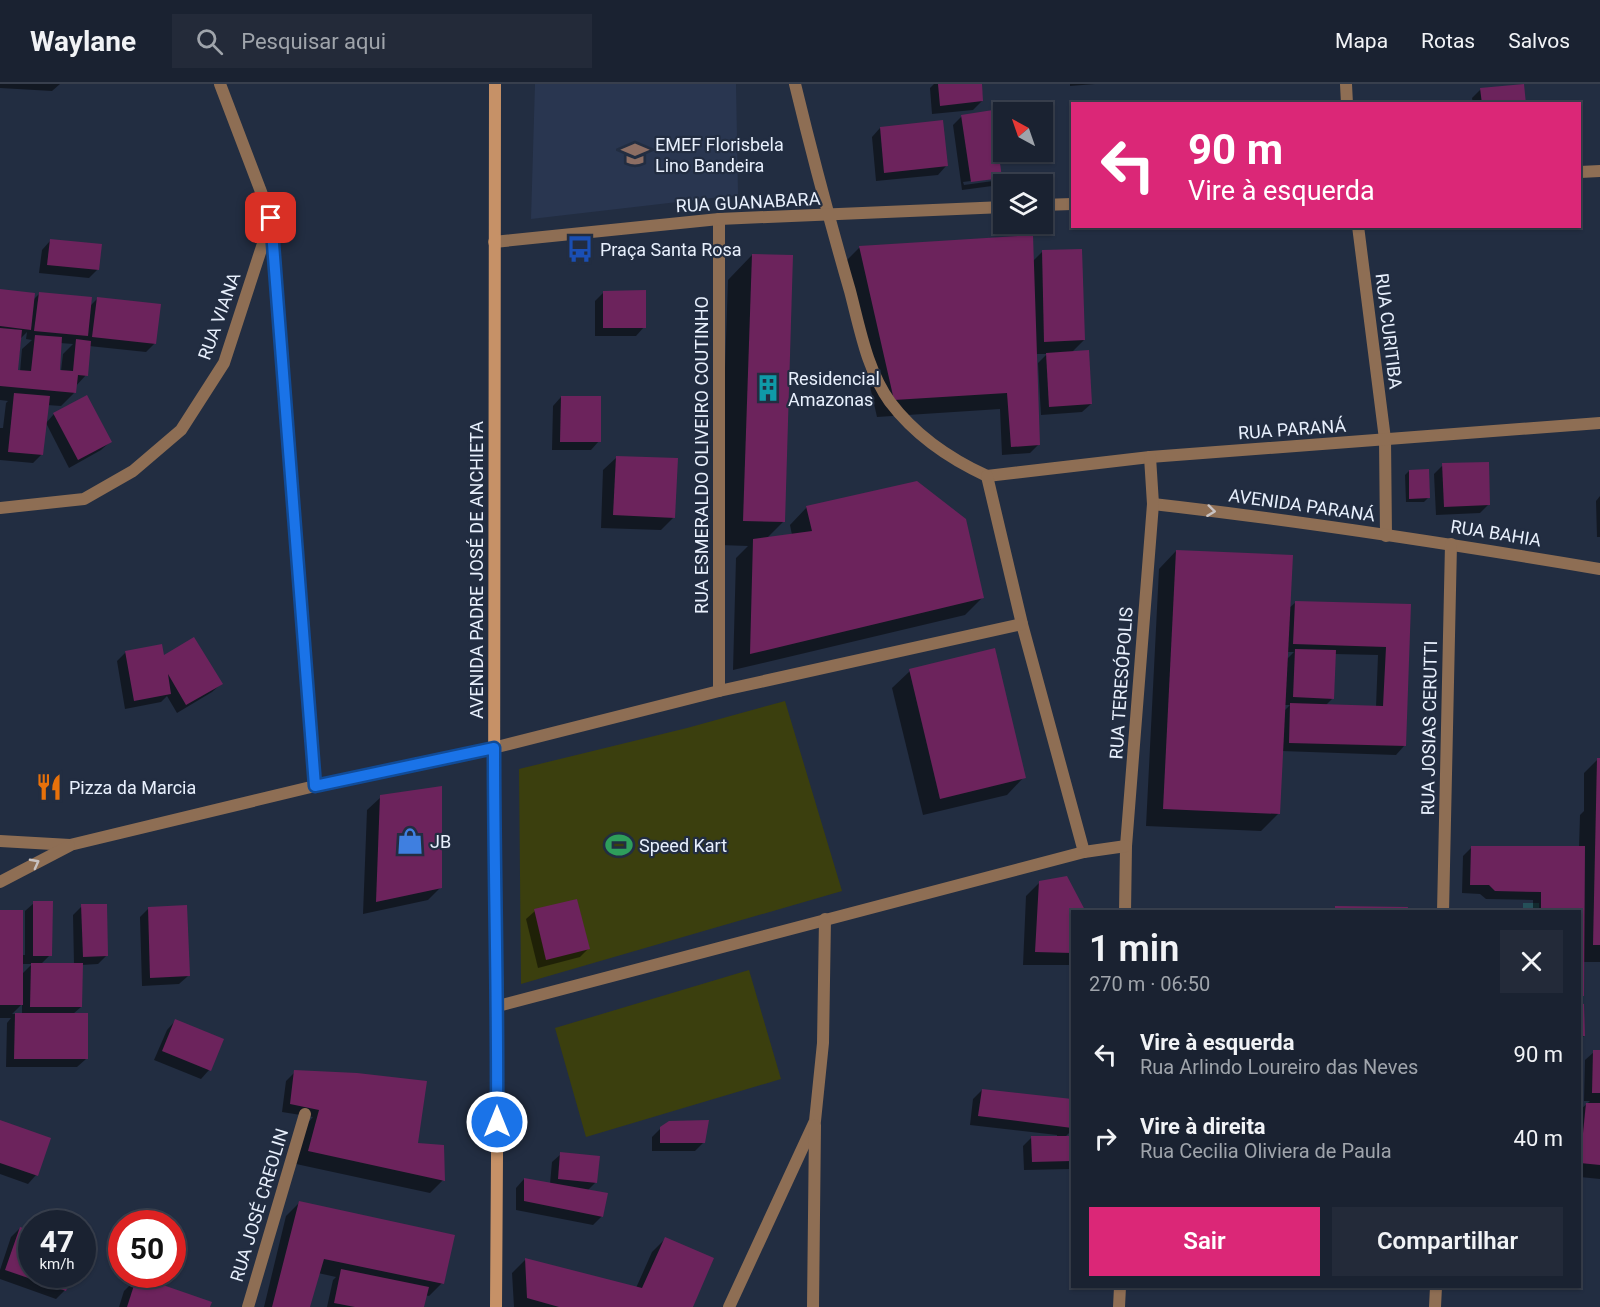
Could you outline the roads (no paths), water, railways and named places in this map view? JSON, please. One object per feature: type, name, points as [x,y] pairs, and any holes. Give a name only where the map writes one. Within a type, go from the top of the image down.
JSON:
[{"type":"main road","name":"AVENIDA PADRE JOSÉ DE ANCHIETA","points":[[495,84],[494,878],[498,1006],[496,1307]]},
{"type":"street","points":[[220,84],[271,218],[315,786]]},
{"type":"street","points":[[795,84],[827,216],[873,372],[890,401],[912,427],[960,463],[987,476],[1022,624],[1084,852]]},
{"type":"street","points":[[1346,84],[1347,102]]},
{"type":"street","points":[[1581,172],[1600,171]]},
{"type":"street","points":[[1053,205],[1071,204]]},
{"type":"street","name":"RUA GUANABARA","points":[[494,242],[719,219],[993,208]]},
{"type":"street","name":"RUA VIANA","points":[[0,508],[84,499],[133,471],[181,430],[224,363],[271,218]]},
{"type":"street","name":"RUA ESMERALDO OLIVEIRO COUTINHO","points":[[719,219],[719,691]]},
{"type":"street","name":"RUA CURITIBA","points":[[1358,228],[1384,439]]},
{"type":"street","name":"RUA PARANÁ","points":[[987,476],[1150,457],[1600,423]]},
{"type":"street","name":"AVENIDA PARANÁ","points":[[1153,504],[1279,519],[1386,536],[1384,439]]},
{"type":"street","name":"RUA TERESÓPOLIS","points":[[1125,910],[1126,846],[1153,504],[1150,457]]},
{"type":"street","name":"RUA BAHIA","points":[[1386,536],[1423,539],[1600,569]]},
{"type":"street","name":"RUA JOSIAS CERUTTI","points":[[1443,910],[1451,544]]},
{"type":"street","points":[[0,882],[70,845],[315,786],[494,748],[719,691],[1022,624]]},
{"type":"street","points":[[0,840],[70,845]]},
{"type":"street","points":[[498,1006],[1084,852],[1126,846]]},
{"type":"street","points":[[813,1307],[815,1121],[823,1042],[825,919]]},
{"type":"street","name":"RUA JOSÉ CREOLIN","points":[[248,1307],[305,1114]]},
{"type":"street","points":[[729,1307],[815,1121]]},
{"type":"street","points":[[1119,1307],[1120,1288]]},
{"type":"street","points":[[1435,1307],[1436,1288]]},
{"type":"place","name":"EMEF Florisbela Lino Bandeira","points":[[635,154]]},
{"type":"place","name":"Praça Santa Rosa","points":[[580,249]]},
{"type":"place","name":"Residencial Amazonas","points":[[768,388]]},
{"type":"place","name":"Pizza da Marcia","points":[[49,787]]},
{"type":"place","name":"JB","points":[[410,841]]},
{"type":"place","name":"Speed Kart","points":[[619,845]]}]
